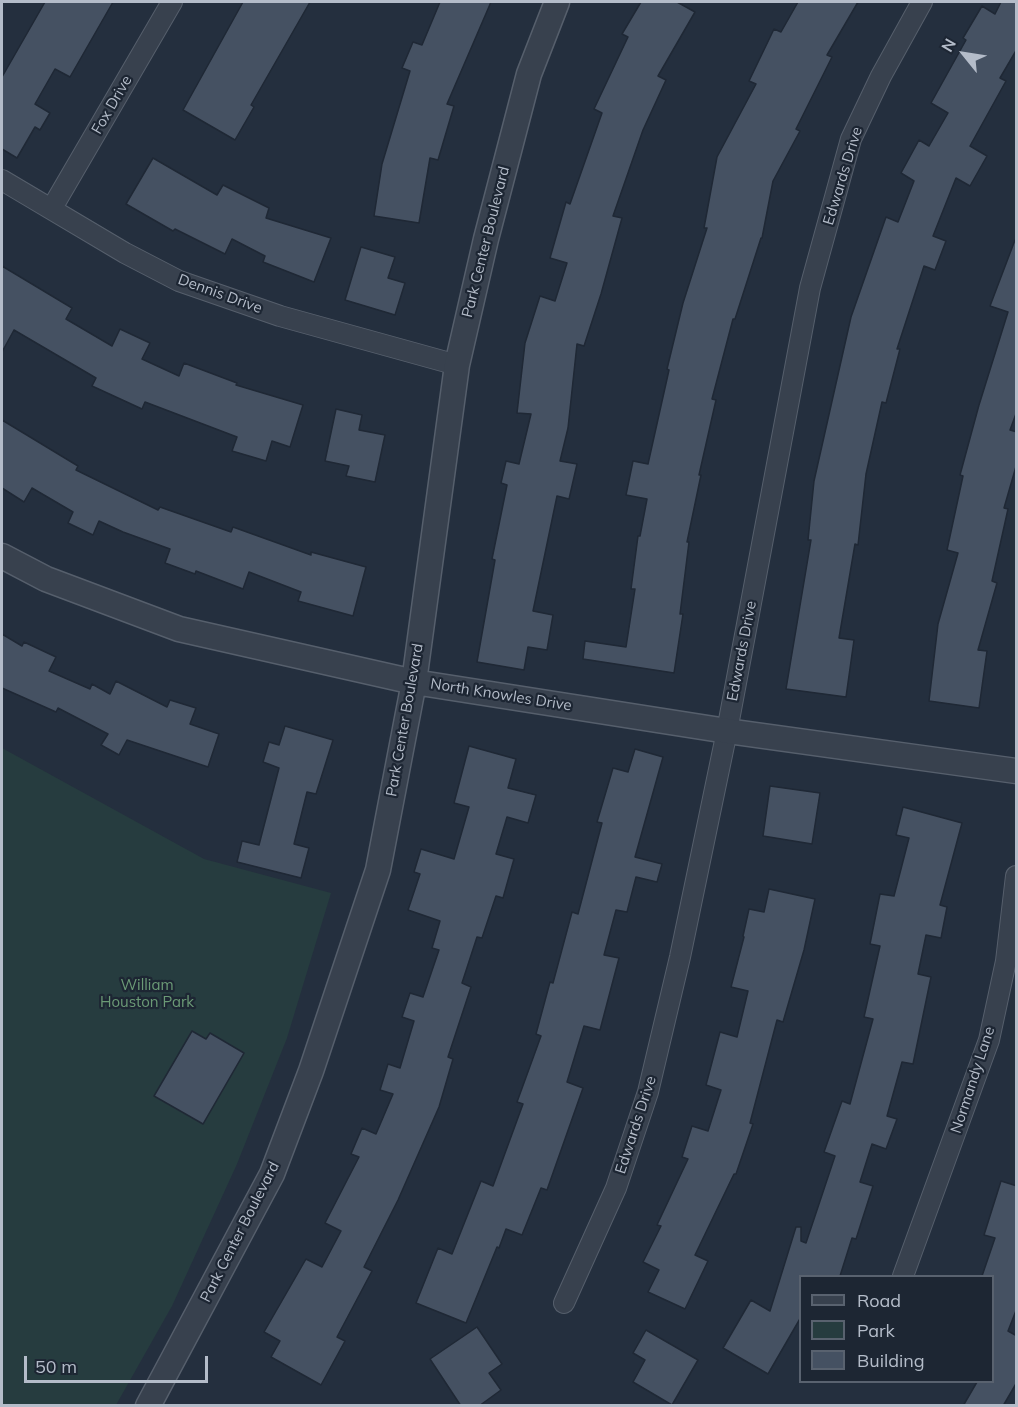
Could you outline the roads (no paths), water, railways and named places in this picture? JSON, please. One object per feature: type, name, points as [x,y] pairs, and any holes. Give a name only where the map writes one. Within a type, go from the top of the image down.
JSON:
[{"type":"street","name":"Fox Drive","points":[[52,208],[172,2]]},
{"type":"street","name":"Park Center Boulevard","points":[[148,1406],[272,1174],[311,1071],[378,870],[414,682],[457,365],[486,239],[529,74],[557,2]]},
{"type":"street","name":"Edwards Drive","points":[[564,1303],[616,1188],[648,1092],[680,957],[726,731],[816,265],[851,139],[881,76],[922,2]]},
{"type":"street","name":"Dennis Drive","points":[[2,180],[125,253],[179,281],[280,316],[457,365]]},
{"type":"street","name":"North Knowles Drive","points":[[2,556],[46,579],[179,629],[414,682],[726,731],[1017,771]]},
{"type":"street","name":"Normandy Lane","points":[[903,1275],[989,1040],[1006,961],[1017,876]]},
{"type":"park label","name":"William Houston Park","points":[[147,994]]}]
